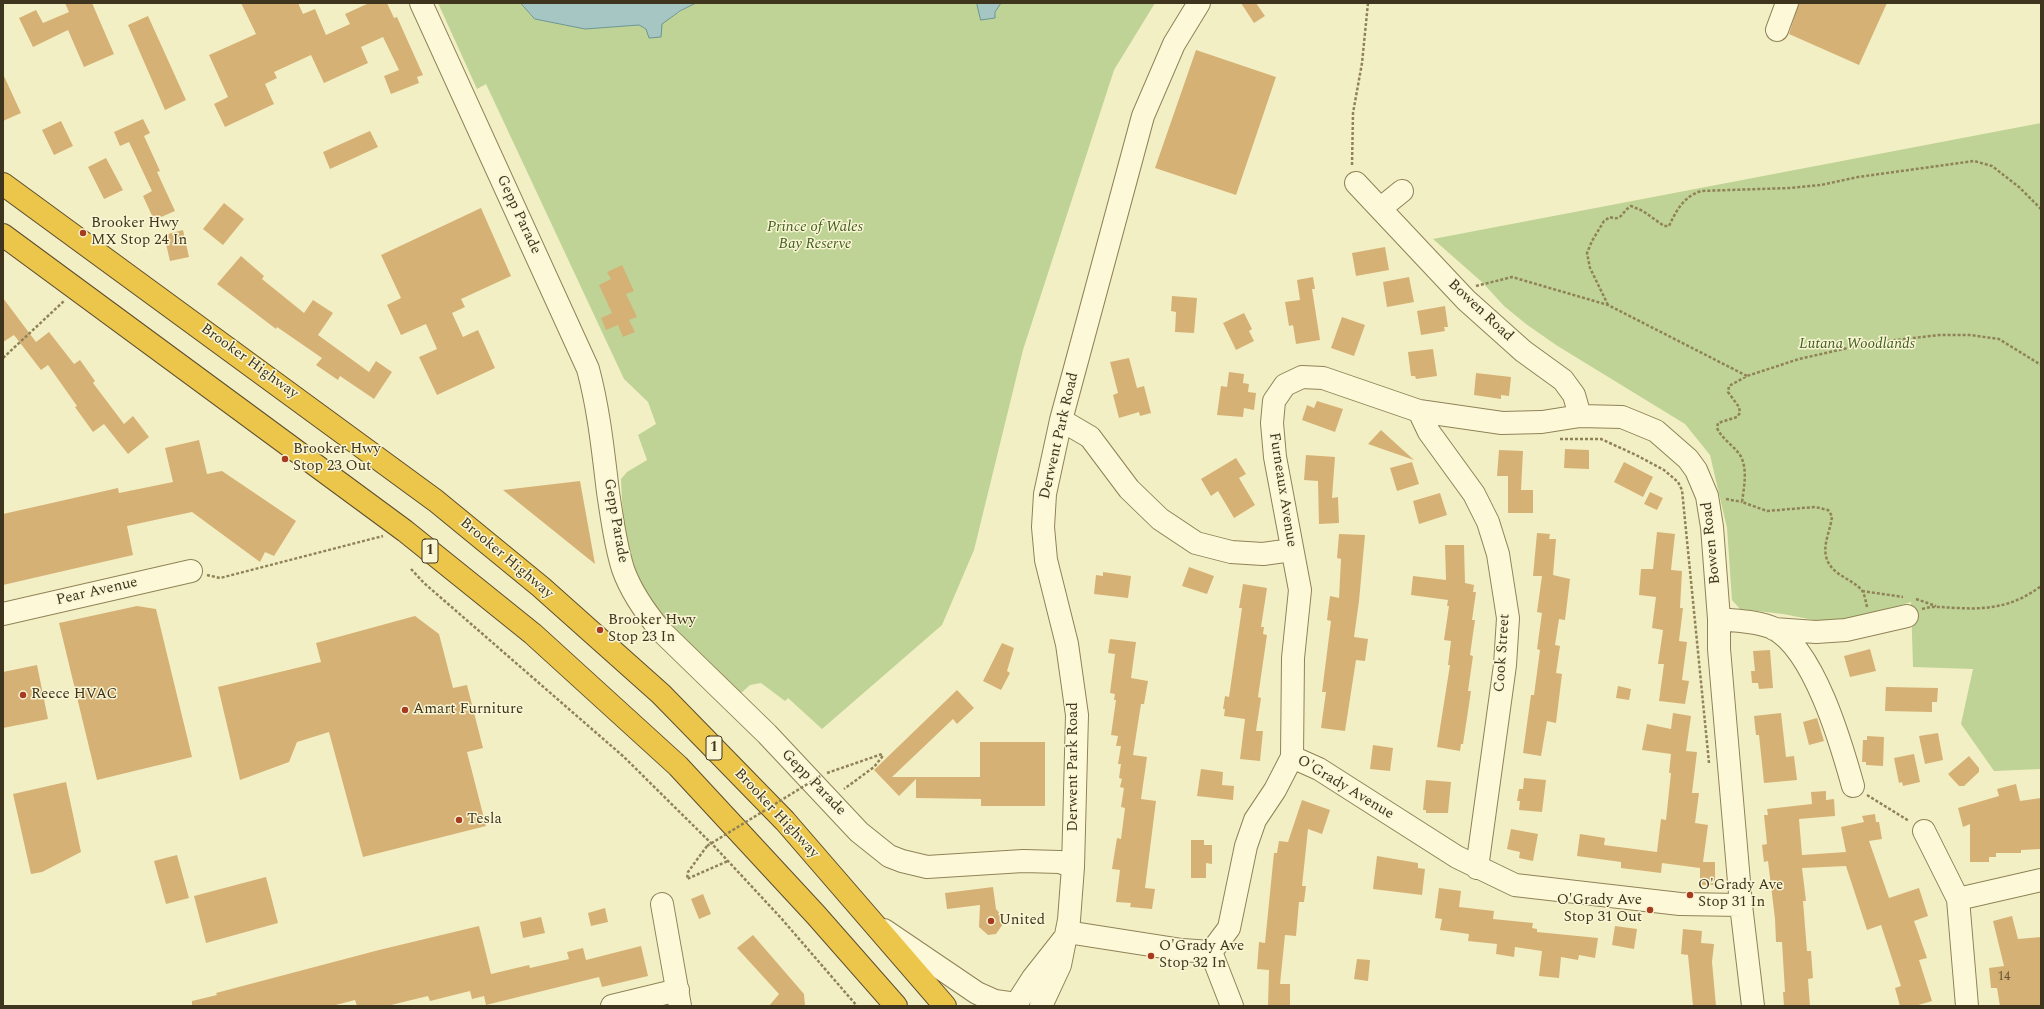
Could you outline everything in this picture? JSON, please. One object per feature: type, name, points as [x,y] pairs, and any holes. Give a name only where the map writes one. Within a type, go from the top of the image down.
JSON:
[{"type":"highway","name":"Brooker Highway","points":[[3,184],[436,501],[541,587],[662,694],[785,821],[945,1006]]},
{"type":"highway","name":"1","points":[[3,235],[404,531],[533,634],[678,766],[816,915],[896,1006]]},
{"type":"street","name":"Gepp Parade","points":[[421,3],[588,369],[599,419],[617,547],[624,570],[634,593],[661,631],[767,734],[829,800],[877,848],[889,856],[914,865],[945,867],[1023,861],[1060,862],[1073,867]]},
{"type":"street","name":"Derwent Park Road","points":[[1042,1006],[1057,975],[1066,939],[1071,900],[1077,715],[1067,644],[1046,560],[1043,527],[1045,494],[1061,420],[1143,116],[1174,44],[1199,3]]},
{"type":"street","points":[[1777,30],[1787,3]]},
{"type":"street","name":"Bowen Road","points":[[1356,183],[1460,293],[1523,351],[1563,380],[1574,395],[1580,416],[1622,417],[1656,431],[1688,459],[1696,470],[1708,496],[1712,527],[1719,620],[1719,649],[1741,905],[1753,1006]]},
{"type":"street","points":[[1381,208],[1402,192]]},
{"type":"street","name":"Furneaux Avenue","points":[[1292,756],[1293,658],[1300,590],[1275,457],[1272,423],[1274,401],[1285,385],[1302,377],[1322,378],[1420,411],[1502,423],[1542,422],[1580,416]]},
{"type":"street","name":"Cook Street","points":[[1420,411],[1430,432],[1474,494],[1488,522],[1498,554],[1508,618],[1504,665],[1477,868]]},
{"type":"street","points":[[1061,420],[1090,437],[1129,489],[1160,520],[1196,542],[1231,552],[1263,554],[1292,550]]},
{"type":"street","name":"Pear Avenue","points":[[3,614],[191,571]]},
{"type":"street","points":[[1774,629],[1816,632],[1846,630],[1878,624],[1909,604]]},
{"type":"street","points":[[1719,620],[1763,624],[1787,637],[1803,656],[1839,734],[1853,786]]},
{"type":"street","name":"O'Grady Avenue","points":[[1211,952],[1229,928],[1246,846],[1255,820],[1275,790],[1292,756],[1319,769],[1457,857],[1477,868],[1515,885],[1686,904],[1741,905]]},
{"type":"street","points":[[1924,831],[1958,899],[1967,1006]]},
{"type":"street","points":[[1958,899],[2041,880]]},
{"type":"street","points":[[612,1006],[679,998],[662,904]]},
{"type":"street","points":[[873,922],[977,993],[995,1001],[1016,1005]]},
{"type":"street","name":"Derwent Park Road","points":[[1016,1005],[1066,939]]},
{"type":"street","points":[[1060,1006],[1064,983],[1066,939],[1211,952],[1232,1006]]},
{"type":"path","points":[[1356,183],[1350,160],[1352,132],[1362,63],[1368,3]]},
{"type":"path","points":[[1608,305],[1590,268],[1587,254],[1592,241],[1604,221],[1610,217],[1616,219],[1620,218],[1632,206],[1643,211],[1664,226],[1668,226],[1684,202],[1693,194],[1701,192],[1790,188],[1974,161],[1992,166],[2019,188],[2041,209]]},
{"type":"path","points":[[1460,293],[1483,283],[1512,277],[1608,305],[1747,376]]},
{"type":"path","points":[[3,358],[76,290]]},
{"type":"path","points":[[2041,365],[2000,339],[1970,335],[1939,335],[1870,343],[1799,359],[1747,376],[1729,386],[1728,389],[1730,397],[1739,407],[1740,413],[1736,417],[1718,423],[1716,428],[1727,443],[1740,455],[1745,471],[1742,502],[1767,512],[1815,508],[1828,510],[1832,516],[1826,546],[1826,556],[1831,566],[1841,576],[1862,591],[1923,609],[1936,606],[1959,608],[2005,606],[2021,600],[2041,586]]},
{"type":"path","points":[[1553,440],[1591,438],[1600,440],[1636,455],[1664,470],[1678,482],[1682,490],[1709,768]]},
{"type":"path","points":[[191,571],[220,578],[404,531]]},
{"type":"path","points":[[411,570],[624,757],[728,861],[781,918],[856,1006]]},
{"type":"path","points":[[1862,591],[1868,610],[1878,624]]},
{"type":"path","points":[[1909,604],[1926,601],[1936,606]]},
{"type":"path","points":[[728,861],[687,879],[688,872],[707,846],[822,775],[882,754],[882,757],[874,767],[829,800]]},
{"type":"path","points":[[1853,786],[1924,831]]},
{"type":"green space","name":"Prince of Wales Bay Reserve","points":[[438,3],[521,3],[535,19],[585,29],[639,25],[646,29],[665,21],[696,3],[977,3],[982,19],[995,12],[1001,3],[1155,3],[1114,70],[1023,350],[974,550],[942,625],[822,729],[788,698],[785,701],[761,683],[750,685],[740,694],[674,630],[647,594],[637,574],[629,552],[624,525],[621,479],[627,472],[647,460],[638,435],[656,424],[648,402],[624,379],[486,84],[477,89]]},
{"type":"green space","name":"Lutana Woodlands","points":[[2041,123],[2041,769],[1994,771],[1961,724],[1973,669],[1913,667],[1911,602],[1869,615],[1824,622],[1783,614],[1740,609],[1732,600],[1727,528],[1710,455],[1685,424],[1556,345],[1526,324],[1504,306],[1483,283],[1433,239]]},
{"type":"water","points":[[521,3],[696,3],[680,11],[662,24],[661,37],[649,38],[646,29],[639,25],[585,29],[535,19]]},
{"type":"water","points":[[977,3],[1001,3],[995,12],[995,18],[981,20]]},
{"type":"building","points":[[65,3],[92,3],[114,54],[84,67],[68,30],[33,47],[19,18],[36,10],[43,23],[69,12]]},
{"type":"building","points":[[241,3],[298,3],[303,14],[315,9],[326,35],[350,24],[345,14],[369,3],[387,3],[394,18],[397,17],[423,75],[417,77],[419,83],[391,94],[384,76],[399,70],[383,37],[361,47],[368,63],[324,83],[311,55],[274,72],[277,78],[265,84],[274,104],[225,127],[214,104],[228,97],[209,55],[256,34]]},
{"type":"building","points":[[1241,3],[1256,3],[1265,16],[1254,23]]},
{"type":"building","points":[[1799,3],[1887,3],[1859,65],[1789,34]]},
{"type":"building","points":[[148,16],[186,100],[165,110],[128,25]]},
{"type":"building","points":[[1196,50],[1276,77],[1236,195],[1155,168]]},
{"type":"building","points":[[3,74],[21,113],[3,121]]},
{"type":"building","points":[[143,119],[150,133],[144,136],[160,171],[157,172],[175,211],[154,220],[143,196],[152,191],[129,142],[120,146],[114,132]]},
{"type":"building","points":[[61,121],[73,146],[54,155],[42,130]]},
{"type":"building","points":[[370,131],[378,147],[330,169],[323,152]]},
{"type":"building","points":[[106,158],[123,190],[104,199],[88,167]]},
{"type":"building","points":[[224,203],[244,219],[223,245],[203,229]]},
{"type":"building","points":[[481,208],[511,276],[461,299],[465,307],[452,313],[463,337],[478,330],[495,368],[437,395],[419,357],[437,349],[426,324],[401,335],[387,305],[401,298],[381,255]]},
{"type":"building","points":[[183,230],[189,257],[170,261],[164,235]]},
{"type":"building","points":[[1385,247],[1389,270],[1356,276],[1352,253]]},
{"type":"building","points":[[241,256],[264,276],[262,279],[304,313],[313,300],[333,313],[318,335],[369,372],[376,361],[392,372],[374,399],[340,376],[338,380],[316,365],[322,358],[277,327],[276,329],[217,284]]},
{"type":"building","points":[[622,265],[634,291],[626,294],[637,317],[629,320],[635,332],[623,337],[618,325],[606,330],[601,318],[612,313],[599,285],[611,279],[607,272]]},
{"type":"building","points":[[1313,277],[1315,289],[1312,289],[1320,340],[1296,344],[1293,325],[1289,326],[1285,302],[1300,300],[1297,280]]},
{"type":"building","points":[[1409,277],[1414,302],[1387,307],[1383,282]]},
{"type":"building","points":[[1172,296],[1197,298],[1194,333],[1175,332],[1176,312],[1171,311]]},
{"type":"building","points":[[3,298],[36,342],[49,332],[74,364],[80,360],[95,381],[93,383],[124,424],[133,416],[149,437],[128,454],[104,424],[93,432],[75,407],[77,406],[48,365],[41,370],[14,335],[3,342]]},
{"type":"building","points":[[1445,306],[1448,327],[1444,327],[1445,331],[1421,335],[1417,311]]},
{"type":"building","points":[[1244,313],[1252,329],[1249,331],[1254,341],[1236,350],[1223,323]]},
{"type":"building","points":[[1342,317],[1365,325],[1354,356],[1331,348]]},
{"type":"building","points":[[1433,349],[1437,376],[1416,379],[1415,376],[1411,376],[1408,352]]},
{"type":"building","points":[[1129,358],[1137,388],[1144,386],[1151,413],[1140,416],[1139,412],[1119,418],[1113,395],[1118,393],[1110,362]]},
{"type":"building","points":[[1229,372],[1244,374],[1243,383],[1249,384],[1248,392],[1256,393],[1254,410],[1244,408],[1243,417],[1217,415],[1221,386],[1227,387]]},
{"type":"building","points":[[1476,373],[1511,377],[1509,396],[1501,395],[1501,399],[1474,395]]},
{"type":"building","points":[[1317,401],[1343,409],[1335,432],[1302,420],[1307,405],[1314,408]]},
{"type":"building","points":[[1381,430],[1414,460],[1368,444]]},
{"type":"building","points":[[199,440],[207,474],[222,471],[296,521],[274,556],[265,552],[260,562],[192,512],[127,526],[133,555],[3,585],[3,514],[118,488],[119,493],[173,482],[165,448]]},
{"type":"building","points":[[1565,449],[1589,450],[1589,469],[1564,468]]},
{"type":"building","points":[[1499,450],[1523,451],[1521,490],[1533,490],[1533,513],[1508,513],[1508,476],[1497,476]]},
{"type":"building","points":[[1306,455],[1335,457],[1332,498],[1338,497],[1339,523],[1319,524],[1318,481],[1304,480]]},
{"type":"building","points":[[1236,458],[1246,474],[1239,478],[1255,505],[1234,518],[1218,491],[1211,496],[1201,479]]},
{"type":"building","points":[[1412,462],[1419,484],[1397,491],[1390,468]]},
{"type":"building","points":[[1624,462],[1653,477],[1643,497],[1614,482]]},
{"type":"building","points":[[580,481],[595,564],[503,490]]},
{"type":"building","points":[[1650,492],[1663,498],[1657,510],[1644,504]]},
{"type":"building","points":[[1440,493],[1447,515],[1419,524],[1413,501]]},
{"type":"building","points":[[1657,532],[1675,534],[1671,570],[1682,571],[1680,608],[1683,608],[1679,641],[1687,642],[1682,680],[1689,681],[1685,704],[1659,701],[1664,664],[1658,664],[1663,630],[1652,628],[1656,597],[1639,595],[1641,569],[1653,569]]},
{"type":"building","points":[[1537,533],[1550,534],[1549,539],[1556,539],[1553,575],[1570,579],[1565,620],[1559,619],[1555,645],[1560,646],[1556,673],[1562,674],[1556,723],[1547,721],[1541,756],[1523,753],[1531,695],[1534,695],[1540,650],[1537,649],[1542,613],[1537,612],[1542,576],[1533,576]]},
{"type":"building","points":[[1339,534],[1365,535],[1354,637],[1368,639],[1365,661],[1356,660],[1345,731],[1321,728],[1326,692],[1322,692],[1331,621],[1327,620],[1330,596],[1339,598],[1341,559],[1337,558]]},
{"type":"building","points":[[1445,545],[1464,545],[1465,583],[1474,585],[1473,592],[1476,592],[1472,620],[1475,620],[1470,655],[1473,656],[1468,691],[1471,691],[1463,744],[1461,744],[1460,751],[1437,747],[1450,665],[1448,665],[1451,641],[1444,640],[1449,606],[1447,606],[1448,600],[1411,595],[1413,576],[1446,580]]},
{"type":"building","points":[[1189,567],[1214,576],[1207,594],[1182,586]]},
{"type":"building","points":[[1103,572],[1131,576],[1128,598],[1094,594],[1096,575],[1103,576]]},
{"type":"building","points":[[1243,584],[1267,588],[1261,627],[1264,627],[1263,634],[1267,635],[1258,697],[1261,698],[1256,731],[1263,731],[1260,761],[1240,759],[1245,719],[1224,716],[1225,709],[1223,709],[1225,696],[1229,697],[1242,608],[1239,608]]},
{"type":"building","points":[[137,606],[156,609],[192,757],[97,780],[59,623]]},
{"type":"building","points":[[415,616],[439,634],[453,688],[467,685],[483,748],[467,752],[486,826],[363,857],[329,732],[297,742],[289,762],[240,780],[218,687],[321,662],[316,643]]},
{"type":"building","points":[[1110,639],[1136,642],[1131,678],[1148,681],[1144,704],[1141,704],[1133,755],[1147,757],[1141,799],[1156,801],[1145,888],[1155,889],[1152,909],[1130,907],[1131,903],[1116,902],[1120,870],[1112,869],[1117,838],[1121,839],[1125,808],[1121,807],[1124,788],[1120,787],[1122,779],[1119,778],[1121,764],[1118,764],[1121,746],[1116,746],[1118,736],[1111,735],[1116,700],[1114,700],[1115,694],[1110,693],[1115,654],[1108,653]]},
{"type":"building","points":[[1002,643],[1014,648],[1007,671],[1010,673],[1001,690],[983,681]]},
{"type":"building","points":[[1870,649],[1876,671],[1850,677],[1844,656]]},
{"type":"building","points":[[1770,650],[1773,688],[1759,689],[1758,683],[1752,683],[1751,671],[1755,671],[1753,651]]},
{"type":"building","name":"Reece HVAC","points":[[37,665],[48,719],[3,728],[3,672]]},
{"type":"building","points":[[1618,686],[1631,689],[1629,700],[1616,698]]},
{"type":"building","points":[[1886,687],[1938,688],[1937,702],[1932,702],[1932,712],[1885,711]]},
{"type":"building","points":[[957,690],[974,708],[957,724],[953,719],[892,777],[980,777],[980,742],[1045,742],[1045,806],[981,806],[981,799],[916,798],[916,779],[899,796],[874,770]]},
{"type":"building","points":[[1673,713],[1691,716],[1686,751],[1697,752],[1692,793],[1699,793],[1695,823],[1708,825],[1703,862],[1715,862],[1715,885],[1700,885],[1700,868],[1662,863],[1661,873],[1621,868],[1621,862],[1577,856],[1580,834],[1605,838],[1604,845],[1657,852],[1661,819],[1666,820],[1671,773],[1669,773],[1671,754],[1642,750],[1647,724],[1671,729]]},
{"type":"building","points":[[1781,713],[1786,757],[1794,756],[1797,780],[1764,783],[1759,735],[1756,735],[1754,716]]},
{"type":"building","points":[[1817,718],[1824,741],[1809,745],[1803,722]]},
{"type":"building","points":[[1938,733],[1943,760],[1925,764],[1919,736]]},
{"type":"building","points":[[1867,736],[1884,737],[1883,766],[1866,765],[1866,762],[1862,762],[1863,740],[1867,740]]},
{"type":"building","points":[[1373,745],[1393,748],[1390,771],[1370,769]]},
{"type":"building","points":[[1914,754],[1920,782],[1903,786],[1902,782],[1899,783],[1894,758]]},
{"type":"building","points":[[1969,756],[1979,768],[1979,772],[1964,786],[1959,786],[1948,774]]},
{"type":"building","points":[[1201,769],[1223,772],[1222,785],[1234,786],[1233,800],[1197,796]]},
{"type":"building","points":[[1524,778],[1546,780],[1542,812],[1519,810],[1520,801],[1517,801],[1519,789],[1523,789]]},
{"type":"building","points":[[1426,780],[1451,782],[1448,813],[1426,813],[1426,810],[1423,810]]},
{"type":"building","points":[[66,782],[81,852],[42,872],[31,874],[13,794]]},
{"type":"building","points":[[2016,784],[2020,801],[2041,798],[2041,849],[2021,850],[2021,853],[1996,853],[1996,857],[1989,857],[1989,862],[1970,862],[1970,824],[1963,827],[1958,808],[1999,796],[1997,789]]},
{"type":"building","points":[[1826,791],[1826,800],[1834,799],[1835,816],[1799,819],[1802,855],[1846,852],[1841,827],[1864,822],[1862,816],[1875,814],[1876,822],[1879,822],[1882,839],[1869,841],[1889,898],[1919,888],[1928,916],[1914,921],[1927,958],[1919,960],[1932,1001],[1915,1006],[1900,1006],[1895,988],[1901,986],[1881,925],[1867,930],[1846,866],[1802,868],[1806,901],[1803,901],[1807,951],[1811,951],[1813,978],[1808,979],[1810,1006],[1784,1006],[1783,992],[1785,992],[1782,942],[1776,942],[1775,919],[1768,861],[1764,862],[1762,845],[1767,844],[1764,815],[1768,815],[1767,809],[1812,804],[1811,792]]},
{"type":"building","points":[[1302,800],[1330,810],[1322,834],[1308,829],[1302,886],[1306,886],[1304,902],[1299,902],[1296,936],[1285,935],[1280,984],[1290,984],[1290,1006],[1268,1006],[1269,970],[1257,969],[1259,942],[1265,943],[1274,853],[1277,853],[1279,841],[1288,842]]},
{"type":"building","points":[[1511,829],[1538,834],[1533,861],[1519,858],[1520,852],[1507,849]]},
{"type":"building","points":[[1191,840],[1204,840],[1204,845],[1212,845],[1212,864],[1206,863],[1206,878],[1191,878]]},
{"type":"building","points":[[177,855],[189,898],[166,904],[154,861]]},
{"type":"building","points":[[1377,856],[1418,863],[1418,868],[1425,869],[1422,895],[1373,889]]},
{"type":"building","points":[[266,877],[278,923],[206,943],[194,896]]},
{"type":"building","points":[[993,887],[996,909],[1001,915],[1003,924],[996,934],[988,935],[979,927],[980,905],[947,909],[945,893]]},
{"type":"building","points":[[1439,888],[1461,891],[1459,907],[1494,911],[1493,919],[1533,923],[1532,928],[1537,929],[1537,932],[1598,938],[1595,958],[1579,955],[1578,960],[1561,957],[1559,978],[1539,976],[1542,951],[1515,947],[1514,957],[1496,954],[1497,944],[1468,941],[1469,934],[1440,930],[1442,919],[1435,918]]},
{"type":"building","points":[[703,894],[711,914],[699,919],[691,899]]},
{"type":"building","points":[[605,908],[608,922],[591,926],[588,913]]},
{"type":"building","points":[[2012,916],[2018,939],[2041,937],[2041,1006],[2000,1006],[1997,988],[1991,988],[1989,968],[2004,966],[1993,921]]},
{"type":"building","points":[[541,917],[545,933],[523,938],[520,922]]},
{"type":"building","points":[[479,926],[491,974],[529,965],[530,968],[569,959],[567,952],[583,948],[586,960],[641,946],[648,976],[602,987],[599,977],[486,1005],[484,996],[472,999],[470,991],[430,1001],[428,996],[387,1006],[357,1006],[355,1000],[332,1006],[192,1006],[192,1001],[217,995],[216,993],[379,950]]},
{"type":"building","points":[[1615,926],[1637,929],[1634,949],[1612,945]]},
{"type":"building","points":[[1683,929],[1702,931],[1701,943],[1714,944],[1712,962],[1716,1006],[1693,1006],[1688,955],[1681,954]]},
{"type":"building","points":[[753,935],[804,994],[805,1006],[769,1006],[779,994],[737,948]]},
{"type":"building","points":[[1357,959],[1370,960],[1368,981],[1354,979]]},
{"type":"place","name":"Brooker Hwy MX Stop 24 In","points":[[83,233]]},
{"type":"place","name":"Brooker Hwy Stop 23 Out","points":[[285,459]]},
{"type":"place","name":"Brooker Hwy Stop 23 In","points":[[600,630]]},
{"type":"place","name":"Reece HVAC","points":[[23,695]]},
{"type":"place","name":"Amart Furniture","points":[[405,710]]},
{"type":"place","name":"Tesla","points":[[459,820]]},
{"type":"place","name":"O'Grady Ave Stop 31 In","points":[[1690,895]]},
{"type":"place","name":"O'Grady Ave Stop 31 Out","points":[[1650,910]]},
{"type":"place","name":"United","points":[[991,921]]},
{"type":"place","name":"O'Grady Ave Stop 32 In","points":[[1151,956]]}]
